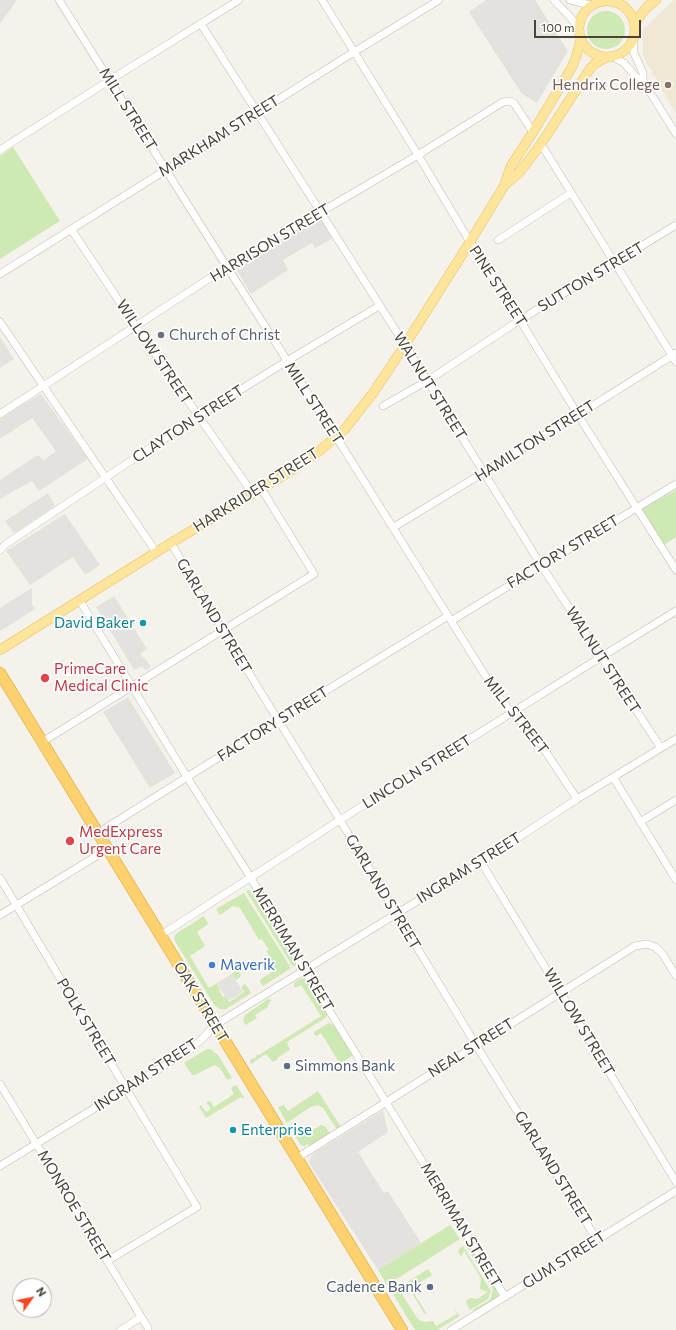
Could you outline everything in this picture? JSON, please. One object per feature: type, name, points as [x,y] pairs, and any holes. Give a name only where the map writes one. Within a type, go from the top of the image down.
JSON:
[{"type":"highway","name":"OAK STREET","points":[[0,673],[402,1330]]},
{"type":"main road","points":[[635,26],[634,21],[626,10],[617,3],[603,2],[588,9],[583,15],[580,23],[580,35],[590,51],[595,55],[610,57],[624,52],[633,39],[637,20],[647,6],[656,0]]},
{"type":"main road","name":"HARKRIDER STREET","points":[[0,650],[156,552],[300,465],[345,429],[373,394],[406,345],[504,186],[511,166],[572,67],[576,57],[580,35]]},
{"type":"main road","name":"HARKRIDER STREET","points":[[504,186],[519,173],[541,144],[589,70],[594,64],[610,57]]},
{"type":"street","name":"MILL STREET","points":[[59,0],[165,170],[394,527],[498,696],[538,740],[577,799]]},
{"type":"street","points":[[0,150],[239,0]]},
{"type":"street","name":"PINE STREET","points":[[322,0],[470,242],[676,570]]},
{"type":"street","name":"MARKHAM STREET","points":[[0,274],[439,0]]},
{"type":"street","points":[[554,0],[571,18],[580,35]]},
{"type":"street","points":[[570,0],[590,5],[603,2]]},
{"type":"street","name":"WALNUT STREET","points":[[201,24],[379,306],[406,345],[541,565],[661,748]]},
{"type":"street","points":[[633,39],[634,53],[643,73],[642,81]]},
{"type":"street","points":[[610,57],[624,63],[642,81],[676,134]]},
{"type":"street","name":"HARRISON STREET","points":[[0,414],[135,325],[227,267],[418,155],[506,101],[510,101],[516,105],[533,132]]},
{"type":"street","points":[[541,144],[614,263],[675,357]]},
{"type":"street","points":[[498,240],[571,193]]},
{"type":"street","name":"SUTTON STREET","points":[[384,406],[427,381],[520,320],[676,225]]},
{"type":"street","name":"WILLOW STREET","points":[[71,229],[198,416],[256,491],[314,574],[223,631]]},
{"type":"street","name":"CLAYTON STREET","points":[[0,550],[6,544],[198,416],[287,360],[379,306]]},
{"type":"street","name":"GARLAND STREET","points":[[0,322],[156,552]]},
{"type":"street","name":"HAMILTON STREET","points":[[394,527],[675,357]]},
{"type":"street","name":"FACTORY STREET","points":[[98,833],[278,720],[676,484]]},
{"type":"street","name":"GARLAND STREET","points":[[171,544],[476,1045],[597,1240]]},
{"type":"street","name":"MERRIMAN STREET","points":[[80,601],[505,1297]]},
{"type":"street","name":"LINCOLN STREET","points":[[161,935],[340,820],[676,611]]},
{"type":"street","points":[[42,742],[223,631]]},
{"type":"street","name":"INGRAM STREET","points":[[0,1166],[188,1051],[215,1025],[481,862],[577,799],[676,739]]},
{"type":"street","points":[[613,777],[676,880]]},
{"type":"street","points":[[640,822],[676,800]]},
{"type":"street","points":[[0,915],[108,849]]},
{"type":"street","name":"WILLOW STREET","points":[[481,862],[676,1182]]},
{"type":"street","name":"POLK STREET","points":[[0,878],[196,1207],[108,1261]]},
{"type":"street","name":"NEAL STREET","points":[[297,1158],[635,946],[647,944],[655,947],[662,953],[676,976]]},
{"type":"street","name":"MONROE STREET","points":[[0,1084],[148,1328]]},
{"type":"street","name":"GUM STREET","points":[[451,1330],[676,1191]]},
{"type":"street","points":[[121,1330],[141,1317]]},
{"type":"shaded area","points":[[0,0],[17,0],[0,24]]},
{"type":"shaded area","points":[[486,0],[535,0],[568,51],[537,103],[522,94],[469,12]]},
{"type":"shaded area","name":"Hendrix College","points":[[674,0],[676,0],[676,114],[643,56],[643,29]]},
{"type":"shaded area","points":[[320,218],[333,238],[315,248],[312,243],[283,260],[288,270],[251,294],[236,269]]},
{"type":"shaded area","points":[[0,337],[14,359],[0,368]]},
{"type":"shaded area","points":[[41,394],[88,459],[39,491],[32,481],[0,499],[0,480],[38,455],[44,460],[56,451],[32,418],[0,439],[0,419]]},
{"type":"shaded area","points":[[48,493],[55,506],[14,533],[5,521]]},
{"type":"shaded area","points":[[65,514],[100,565],[85,575],[73,557],[30,585],[6,551]]},
{"type":"shaded area","points":[[32,588],[32,604],[35,609],[0,631],[0,608]]},
{"type":"shaded area","points":[[114,596],[147,649],[140,654],[151,667],[146,671],[142,666],[134,670],[96,607]]},
{"type":"shaded area","points":[[128,697],[175,773],[150,788],[103,712]]},
{"type":"shaded area","points":[[232,974],[243,992],[228,1001],[217,984]]},
{"type":"shaded area","points":[[383,1110],[388,1132],[358,1152],[384,1193],[388,1191],[421,1243],[378,1270],[309,1163],[310,1158],[314,1153]]},
{"type":"green space","points":[[602,11],[610,11],[617,14],[622,19],[625,30],[622,41],[617,46],[610,49],[602,49],[595,46],[590,41],[587,34],[587,26],[590,19],[595,14]]},
{"type":"green space","points":[[13,147],[60,221],[0,259],[0,156]]},
{"type":"green space","points":[[676,490],[676,537],[664,545],[641,509]]},
{"type":"green space","points":[[250,890],[296,965],[293,967],[246,891]]},
{"type":"green space","points":[[244,893],[291,968],[263,986],[260,982],[261,979],[275,970],[274,964],[266,951],[269,950],[262,939],[259,940],[240,908],[233,906],[220,915],[216,909]]},
{"type":"green space","points":[[204,916],[208,924],[197,932],[205,946],[190,956],[209,988],[232,974],[237,969],[241,974],[236,980],[232,975],[217,984],[223,997],[225,996],[229,1002],[244,992],[241,987],[244,984],[251,993],[226,1009],[220,1009],[215,1006],[174,940],[177,933]]},
{"type":"green space","points":[[303,977],[327,1012],[327,1017],[287,1042],[290,1050],[277,1058],[278,1059],[273,1062],[266,1054],[251,1064],[251,1059],[256,1058],[256,1055],[259,1055],[321,1016],[301,985],[295,988],[294,983]]},
{"type":"green space","points":[[268,999],[272,1000],[269,1002],[268,1007],[255,1015],[257,1018],[246,1025],[243,1021],[245,1015]]},
{"type":"green space","points":[[329,1023],[336,1026],[353,1055],[340,1064],[321,1033],[317,1036],[314,1035],[314,1032]]},
{"type":"green space","points":[[207,1049],[210,1049],[218,1055],[232,1078],[227,1080],[220,1068],[214,1065],[195,1075],[192,1075],[184,1063]]},
{"type":"green space","points":[[236,1085],[245,1099],[241,1097],[206,1118],[199,1107],[201,1105],[206,1112],[211,1109],[206,1102],[210,1101],[214,1107],[234,1094],[231,1088]]},
{"type":"green space","points":[[318,1091],[341,1127],[337,1129],[323,1108],[317,1105],[309,1108],[287,1123],[278,1107],[284,1105],[288,1111]]},
{"type":"green space","points":[[321,1125],[326,1127],[330,1134],[310,1146],[308,1144],[304,1146],[300,1144],[291,1129],[294,1128],[300,1132],[308,1133]]},
{"type":"green space","points":[[450,1225],[460,1239],[387,1285],[378,1270]]},
{"type":"green space","points":[[465,1245],[472,1247],[498,1293],[498,1296],[495,1299],[476,1311],[472,1310],[490,1300],[493,1290]]},
{"type":"green space","points":[[463,1246],[491,1291],[488,1299],[470,1310],[466,1303],[467,1300],[471,1298],[477,1299],[488,1292],[480,1289],[481,1278],[464,1251],[461,1257],[458,1252]]},
{"type":"green space","points":[[428,1269],[432,1275],[416,1285],[419,1289],[417,1291],[418,1293],[415,1295],[426,1314],[406,1283]]},
{"type":"green space","points":[[397,1290],[400,1291],[417,1318],[421,1321],[433,1321],[436,1326],[457,1314],[453,1308],[460,1316],[437,1330],[415,1330],[393,1294]]},
{"type":"place","name":"Hendrix College","points":[[668,85]]},
{"type":"place","name":"Church of Christ","points":[[161,335]]},
{"type":"place","name":"David Baker","points":[[143,623]]},
{"type":"place","name":"PrimeCare Medical Clinic","points":[[45,678]]},
{"type":"place","name":"MedExpress Urgent Care","points":[[70,841]]},
{"type":"place","name":"Maverik","points":[[212,965]]},
{"type":"place","name":"Simmons Bank","points":[[287,1066]]},
{"type":"place","name":"Enterprise","points":[[233,1130]]},
{"type":"place","name":"Cadence Bank","points":[[430,1287]]}]
